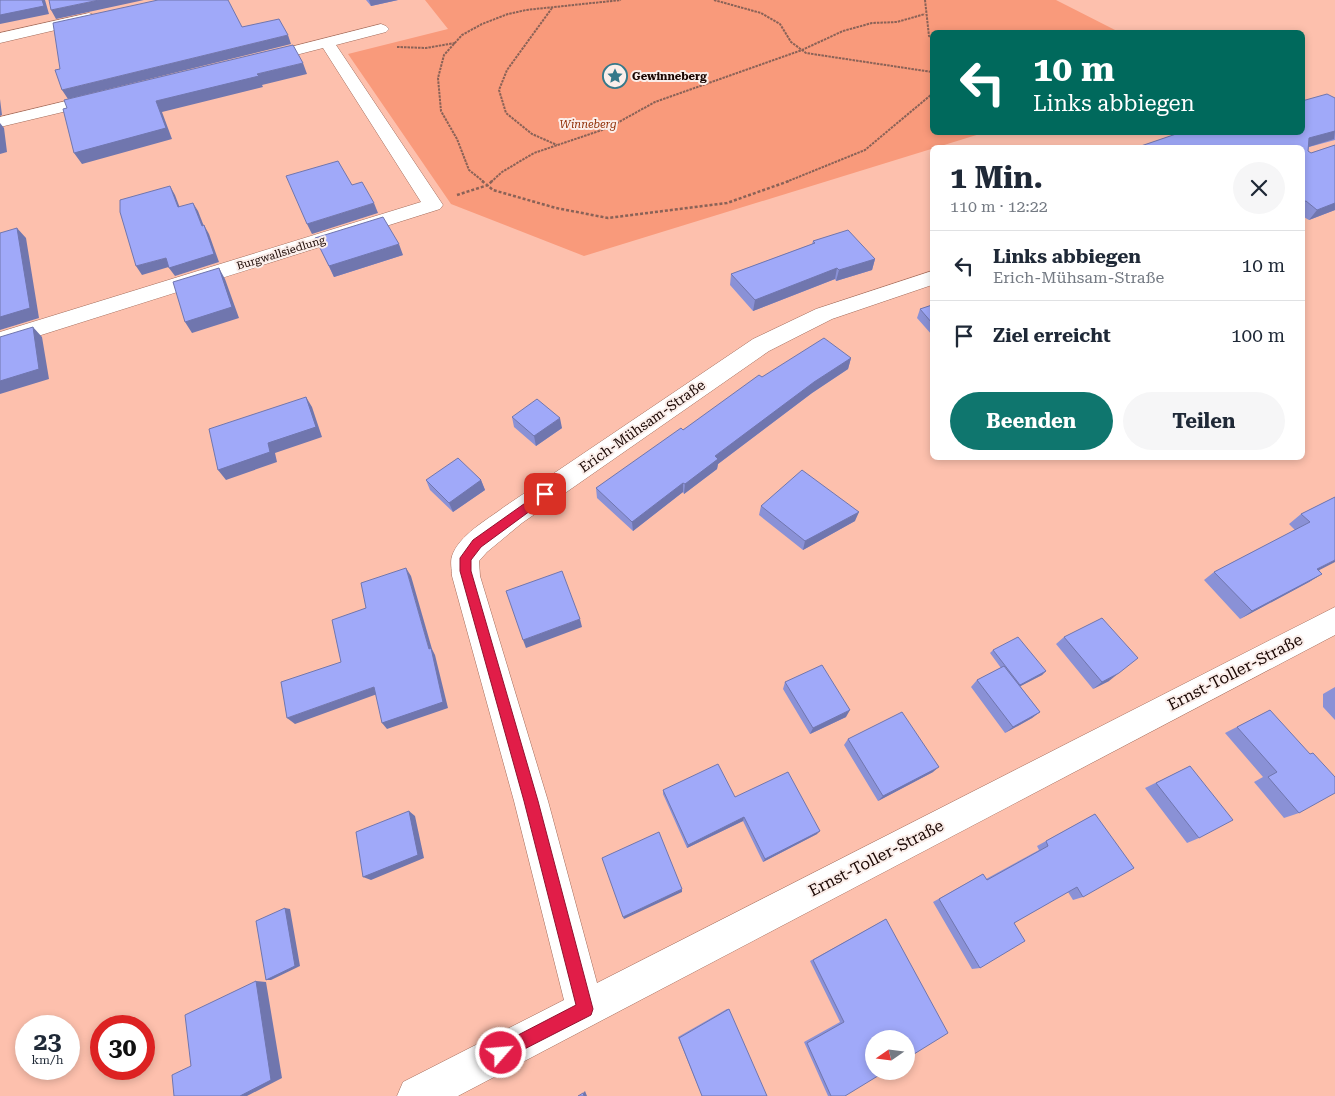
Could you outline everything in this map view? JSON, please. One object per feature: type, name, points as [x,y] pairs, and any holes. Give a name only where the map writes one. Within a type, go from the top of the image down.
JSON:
[{"type":"street","points":[[0,38],[106,15]]},
{"type":"street","points":[[250,62],[381,29]]},
{"type":"street","points":[[327,43],[430,201]]},
{"type":"street","points":[[0,122],[115,94]]},
{"type":"street","name":"Burgwallsiedlung","points":[[0,340],[434,205],[430,201]]},
{"type":"street","name":"Erich-Mühsam-Straße","points":[[585,1009],[531,801],[466,576],[465,558],[477,544],[513,516],[761,345],[824,314],[930,279]]},
{"type":"street","name":"Ernst-Toller-Straße","points":[[416,1096],[1335,620]]},
{"type":"path","points":[[621,0],[508,14],[482,24],[462,35],[444,55],[438,78],[441,111],[457,139],[469,170],[493,190],[556,208],[608,218],[727,203],[812,173],[865,150],[930,96]]},
{"type":"path","points":[[714,0],[761,13],[780,24],[791,42],[806,53],[930,72]]},
{"type":"path","points":[[925,0],[925,14],[930,37]]},
{"type":"path","points":[[553,7],[507,70],[499,90],[506,113],[532,134],[558,146]]},
{"type":"path","points":[[430,201],[468,193],[488,185],[502,172],[534,153],[608,128],[654,102],[802,50],[843,31],[872,23],[897,22],[925,14]]},
{"type":"green space","name":"Winneberg","points":[[425,0],[1056,0],[1115,30],[930,30],[930,135],[977,135],[944,145],[930,145],[930,149],[584,256],[451,204],[348,54],[448,29]]},
{"type":"building","points":[[0,0],[42,0],[44,6],[0,15]]},
{"type":"building","points":[[49,0],[99,0],[51,10]]},
{"type":"building","points":[[158,0],[228,0],[242,27],[279,19],[288,35],[62,90],[55,70],[60,69],[53,23]]},
{"type":"building","points":[[293,45],[303,63],[257,74],[259,76],[156,101],[166,128],[74,153],[63,109],[67,108],[64,100]]},
{"type":"building","points":[[1327,94],[1335,98],[1335,131],[1309,138],[1308,151],[1311,153],[1335,145],[1335,203],[1317,210],[1305,201],[1305,145],[1144,145],[1173,135],[1305,135],[1305,100]]},
{"type":"building","points":[[338,161],[352,185],[362,182],[374,203],[307,224],[286,176]]},
{"type":"building","points":[[170,186],[178,207],[193,203],[202,226],[204,225],[214,254],[169,268],[166,258],[136,266],[120,212],[120,200]]},
{"type":"building","points":[[383,217],[399,244],[329,266],[315,238]]},
{"type":"building","points":[[17,228],[30,308],[0,317],[0,233]]},
{"type":"building","points":[[848,230],[875,259],[839,270],[837,268],[755,300],[731,274],[815,243],[813,241]]},
{"type":"building","points":[[219,268],[232,307],[185,322],[173,282]]},
{"type":"building","points":[[930,306],[930,321],[920,309]]},
{"type":"building","points":[[33,327],[39,369],[0,381],[0,337]]},
{"type":"building","points":[[824,338],[851,358],[814,382],[715,456],[718,459],[632,522],[596,488],[681,428],[683,430],[759,375],[762,377]]},
{"type":"building","points":[[306,397],[316,427],[268,443],[270,452],[218,470],[209,429]]},
{"type":"building","points":[[537,399],[560,418],[534,436],[512,417]]},
{"type":"building","points":[[458,458],[481,480],[449,503],[426,480]]},
{"type":"building","points":[[802,470],[859,512],[805,541],[761,506]]},
{"type":"building","points":[[1335,497],[1335,560],[1317,569],[1322,574],[1252,611],[1214,572],[1310,522],[1301,514]]},
{"type":"building","points":[[406,568],[429,649],[431,648],[443,702],[382,723],[374,687],[287,718],[281,682],[341,662],[332,620],[366,608],[361,583]]},
{"type":"building","points":[[562,571],[580,619],[523,640],[506,591]]},
{"type":"building","points":[[1102,618],[1138,658],[1119,673],[1102,682],[1064,637]]},
{"type":"building","points":[[1018,637],[1046,671],[1020,685],[993,650]]},
{"type":"building","points":[[822,665],[850,710],[813,728],[785,682]]},
{"type":"building","points":[[1004,666],[1040,712],[1013,727],[977,680]]},
{"type":"building","points":[[1270,710],[1310,754],[1313,753],[1335,777],[1335,793],[1299,813],[1268,777],[1277,772],[1237,727]]},
{"type":"building","points":[[902,712],[939,767],[883,796],[848,739]]},
{"type":"building","points":[[718,764],[735,797],[788,772],[820,831],[765,859],[744,817],[688,845],[663,790]]},
{"type":"building","points":[[1190,766],[1233,820],[1199,838],[1156,783]]},
{"type":"building","points":[[409,811],[418,855],[363,877],[356,832]]},
{"type":"building","points":[[1095,814],[1134,868],[1083,897],[1077,887],[1014,923],[1025,941],[980,968],[939,899],[983,874],[987,880],[1048,846],[1046,841]]},
{"type":"building","points":[[659,832],[682,889],[623,917],[602,858]]},
{"type":"building","points":[[285,908],[295,966],[266,980],[256,921]]},
{"type":"building","points":[[886,919],[948,1033],[915,1053],[915,1030],[865,1030],[865,1080],[871,1080],[845,1096],[831,1096],[807,1043],[844,1022],[813,960]]},
{"type":"building","points":[[256,981],[271,1080],[240,1096],[174,1096],[172,1075],[191,1066],[185,1015]]},
{"type":"building","points":[[729,1009],[767,1096],[702,1096],[679,1038]]},
{"type":"place","name":"Gewinneberg","points":[[615,76]]},
{"type":"route","points":[[501,1053],[585,1009],[531,801],[466,576],[465,558],[477,544],[545,494]]}]
